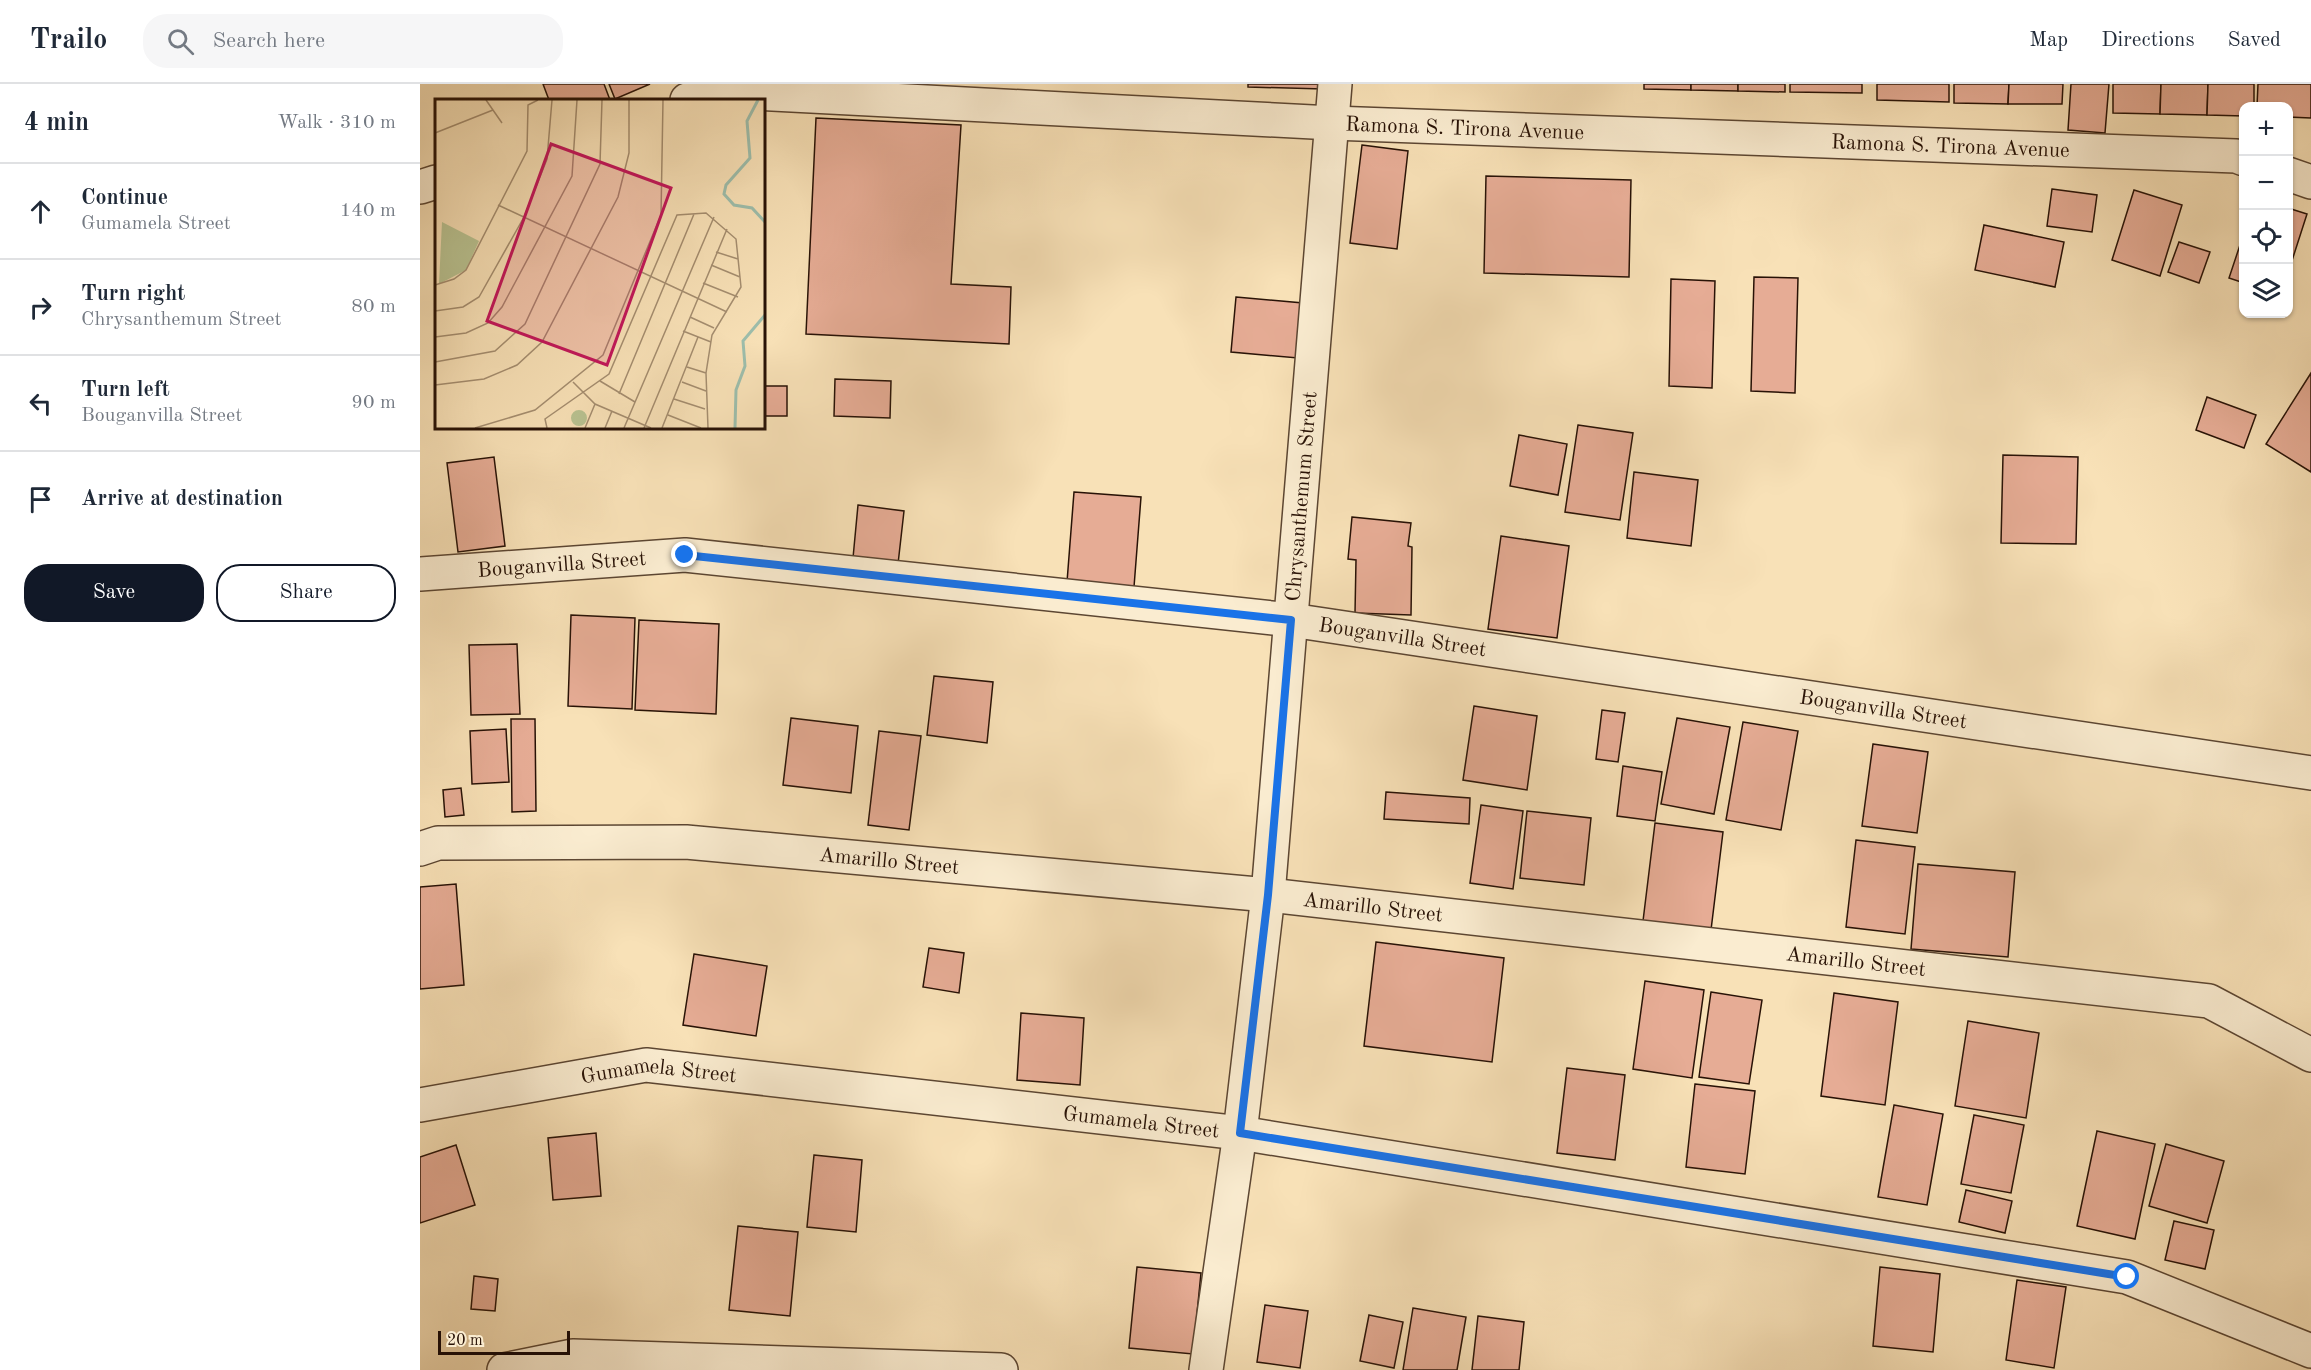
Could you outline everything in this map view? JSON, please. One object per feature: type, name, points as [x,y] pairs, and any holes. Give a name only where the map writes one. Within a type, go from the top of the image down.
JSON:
[{"type":"street","name":"Chrysanthemum Street","points":[[1206,1370],[1240,1133],[1268,895],[1335,84]]},
{"type":"street","name":"Ramona S. Tirona Avenue","points":[[690,99],[715,91],[1332,123],[2239,157]]},
{"type":"street","points":[[2293,175],[2311,182]]},
{"type":"street","points":[[420,187],[435,182]]},
{"type":"street","name":"Bouganvilla Street","points":[[420,574],[685,555],[1291,620],[2311,773]]},
{"type":"street","name":"Amarillo Street","points":[[420,849],[438,843],[686,842],[1268,895],[2209,1001],[2311,1055]]},
{"type":"street","name":"Gumamela Street","points":[[420,1105],[646,1065],[1240,1133],[2127,1277],[2311,1351]]},
{"type":"street","points":[[504,1370],[573,1356],[1001,1370]]},
{"type":"building","points":[[543,84],[604,84],[610,99],[549,99]]},
{"type":"building","points":[[609,84],[650,84],[615,99]]},
{"type":"building","points":[[1248,84],[1323,84],[1323,89],[1248,87]]},
{"type":"building","points":[[1644,84],[1691,84],[1691,90],[1644,89]]},
{"type":"building","points":[[1691,84],[1738,84],[1738,91],[1691,90]]},
{"type":"building","points":[[1738,84],[1785,84],[1785,92],[1738,91]]},
{"type":"building","points":[[1790,84],[1862,84],[1862,93],[1790,92]]},
{"type":"building","points":[[1877,84],[1949,84],[1949,102],[1877,100]]},
{"type":"building","points":[[1954,84],[2009,84],[2008,104],[1954,103]]},
{"type":"building","points":[[2009,84],[2063,84],[2062,104],[2008,104]]},
{"type":"building","points":[[2071,84],[2109,84],[2105,133],[2068,130]]},
{"type":"building","points":[[2113,84],[2161,84],[2160,114],[2113,113]]},
{"type":"building","points":[[2161,84],[2208,84],[2207,115],[2160,114]]},
{"type":"building","points":[[2208,84],[2254,84],[2254,102],[2239,102],[2239,116],[2207,115]]},
{"type":"building","points":[[2258,84],[2311,84],[2311,118],[2293,117],[2293,102],[2257,102]]},
{"type":"building","points":[[816,118],[961,125],[951,284],[1011,287],[1009,344],[806,334]]},
{"type":"building","points":[[1362,145],[1408,151],[1397,249],[1350,243]]},
{"type":"building","points":[[1486,176],[1631,180],[1629,277],[1484,273]]},
{"type":"building","points":[[2052,189],[2097,195],[2092,232],[2047,226]]},
{"type":"building","points":[[2134,190],[2182,205],[2160,276],[2112,260]]},
{"type":"building","points":[[2293,210],[2307,214],[2293,257]]},
{"type":"building","points":[[1984,225],[2064,242],[2055,287],[1975,270]]},
{"type":"building","points":[[2179,242],[2210,252],[2199,283],[2168,272]]},
{"type":"building","points":[[2239,248],[2239,281],[2229,278]]},
{"type":"building","points":[[1754,277],[1798,278],[1795,393],[1751,391]]},
{"type":"building","points":[[1671,279],[1715,281],[1712,388],[1669,386]]},
{"type":"building","points":[[1236,297],[1303,303],[1298,358],[1231,352]]},
{"type":"building","points":[[2311,373],[2311,472],[2266,444]]},
{"type":"building","points":[[835,379],[891,381],[890,418],[834,416]]},
{"type":"building","points":[[765,386],[787,386],[787,416],[765,416]]},
{"type":"building","points":[[2207,397],[2256,415],[2244,448],[2196,430]]},
{"type":"building","points":[[1578,425],[1633,433],[1620,520],[1565,512]]},
{"type":"building","points":[[1519,435],[1567,444],[1558,495],[1510,486]]},
{"type":"building","points":[[2003,455],[2078,457],[2076,544],[2001,543]]},
{"type":"building","points":[[494,457],[505,546],[458,552],[447,463]]},
{"type":"building","points":[[1634,472],[1698,480],[1691,546],[1627,538]]},
{"type":"building","points":[[1074,492],[1141,497],[1134,587],[1067,582]]},
{"type":"building","points":[[858,505],[904,511],[898,564],[853,558]]},
{"type":"building","points":[[1352,517],[1411,523],[1408,546],[1412,547],[1411,615],[1355,613],[1356,560],[1348,559]]},
{"type":"building","points":[[1501,536],[1569,546],[1557,638],[1488,629]]},
{"type":"building","points":[[571,615],[635,618],[632,709],[568,706]]},
{"type":"building","points":[[639,620],[719,624],[716,714],[635,710]]},
{"type":"building","points":[[517,644],[520,714],[471,715],[469,645]]},
{"type":"building","points":[[934,676],[993,682],[987,743],[927,735]]},
{"type":"building","points":[[1474,706],[1537,716],[1527,790],[1463,780]]},
{"type":"building","points":[[1602,710],[1625,713],[1618,762],[1596,759]]},
{"type":"building","points":[[791,718],[858,726],[851,793],[783,785]]},
{"type":"building","points":[[1677,718],[1730,727],[1714,814],[1661,804]]},
{"type":"building","points":[[511,719],[535,719],[536,811],[512,812]]},
{"type":"building","points":[[1743,722],[1798,731],[1781,830],[1726,820]]},
{"type":"building","points":[[506,729],[509,782],[472,784],[470,731]]},
{"type":"building","points":[[879,731],[921,736],[909,830],[868,825]]},
{"type":"building","points":[[1873,744],[1928,752],[1917,833],[1862,826]]},
{"type":"building","points":[[1623,766],[1662,772],[1655,821],[1617,816]]},
{"type":"building","points":[[461,788],[464,815],[445,817],[443,790]]},
{"type":"building","points":[[1386,792],[1470,798],[1469,824],[1384,819]]},
{"type":"building","points":[[1481,805],[1523,811],[1513,889],[1470,883]]},
{"type":"building","points":[[1527,811],[1591,818],[1584,885],[1520,878]]},
{"type":"building","points":[[1655,823],[1723,832],[1711,930],[1643,921]]},
{"type":"building","points":[[1856,840],[1915,847],[1905,934],[1846,927]]},
{"type":"building","points":[[1918,864],[2015,872],[2008,957],[1911,949]]},
{"type":"building","points":[[456,884],[464,985],[420,989],[420,887]]},
{"type":"building","points":[[1376,942],[1504,958],[1492,1062],[1364,1046]]},
{"type":"building","points":[[929,948],[964,953],[959,993],[923,987]]},
{"type":"building","points":[[694,954],[767,966],[756,1036],[683,1025]]},
{"type":"building","points":[[1645,981],[1704,990],[1692,1078],[1633,1069]]},
{"type":"building","points":[[1711,992],[1762,1000],[1749,1084],[1699,1077]]},
{"type":"building","points":[[1834,993],[1898,1002],[1885,1105],[1821,1096]]},
{"type":"building","points":[[1021,1013],[1084,1018],[1080,1085],[1017,1080]]},
{"type":"building","points":[[1968,1021],[2039,1033],[2026,1118],[1955,1106]]},
{"type":"building","points":[[1567,1068],[1625,1075],[1615,1160],[1557,1153]]},
{"type":"building","points":[[1695,1084],[1755,1091],[1745,1174],[1686,1167]]},
{"type":"building","points":[[1894,1105],[1943,1114],[1927,1205],[1878,1197]]},
{"type":"building","points":[[1974,1115],[2024,1125],[2011,1193],[1961,1184]]},
{"type":"building","points":[[2097,1131],[2155,1144],[2135,1239],[2077,1226]]},
{"type":"building","points":[[596,1133],[601,1196],[553,1200],[548,1138]]},
{"type":"building","points":[[2166,1144],[2224,1161],[2207,1223],[2149,1206]]},
{"type":"building","points":[[456,1145],[475,1205],[420,1223],[420,1157]]},
{"type":"building","points":[[814,1155],[862,1160],[856,1232],[807,1227]]},
{"type":"building","points":[[1966,1190],[2012,1201],[2005,1233],[1959,1222]]},
{"type":"building","points":[[2174,1221],[2214,1230],[2205,1269],[2165,1260]]},
{"type":"building","points":[[738,1226],[798,1232],[790,1316],[729,1310]]},
{"type":"building","points":[[1137,1267],[1201,1273],[1193,1354],[1129,1348]]},
{"type":"building","points":[[1880,1267],[1940,1274],[1933,1352],[1873,1346]]},
{"type":"building","points":[[474,1276],[498,1279],[495,1311],[471,1309]]},
{"type":"building","points":[[2017,1280],[2066,1287],[2054,1368],[2006,1360]]},
{"type":"building","points":[[1265,1305],[1308,1311],[1300,1368],[1257,1362]]},
{"type":"building","points":[[1413,1308],[1466,1317],[1457,1370],[1403,1370]]},
{"type":"building","points":[[1369,1315],[1403,1322],[1394,1368],[1360,1361]]},
{"type":"building","points":[[1478,1316],[1524,1322],[1519,1370],[1472,1370]]},
{"type":"route","points":[[685,555],[1291,620],[1268,895],[1240,1133],[2127,1277]]}]
